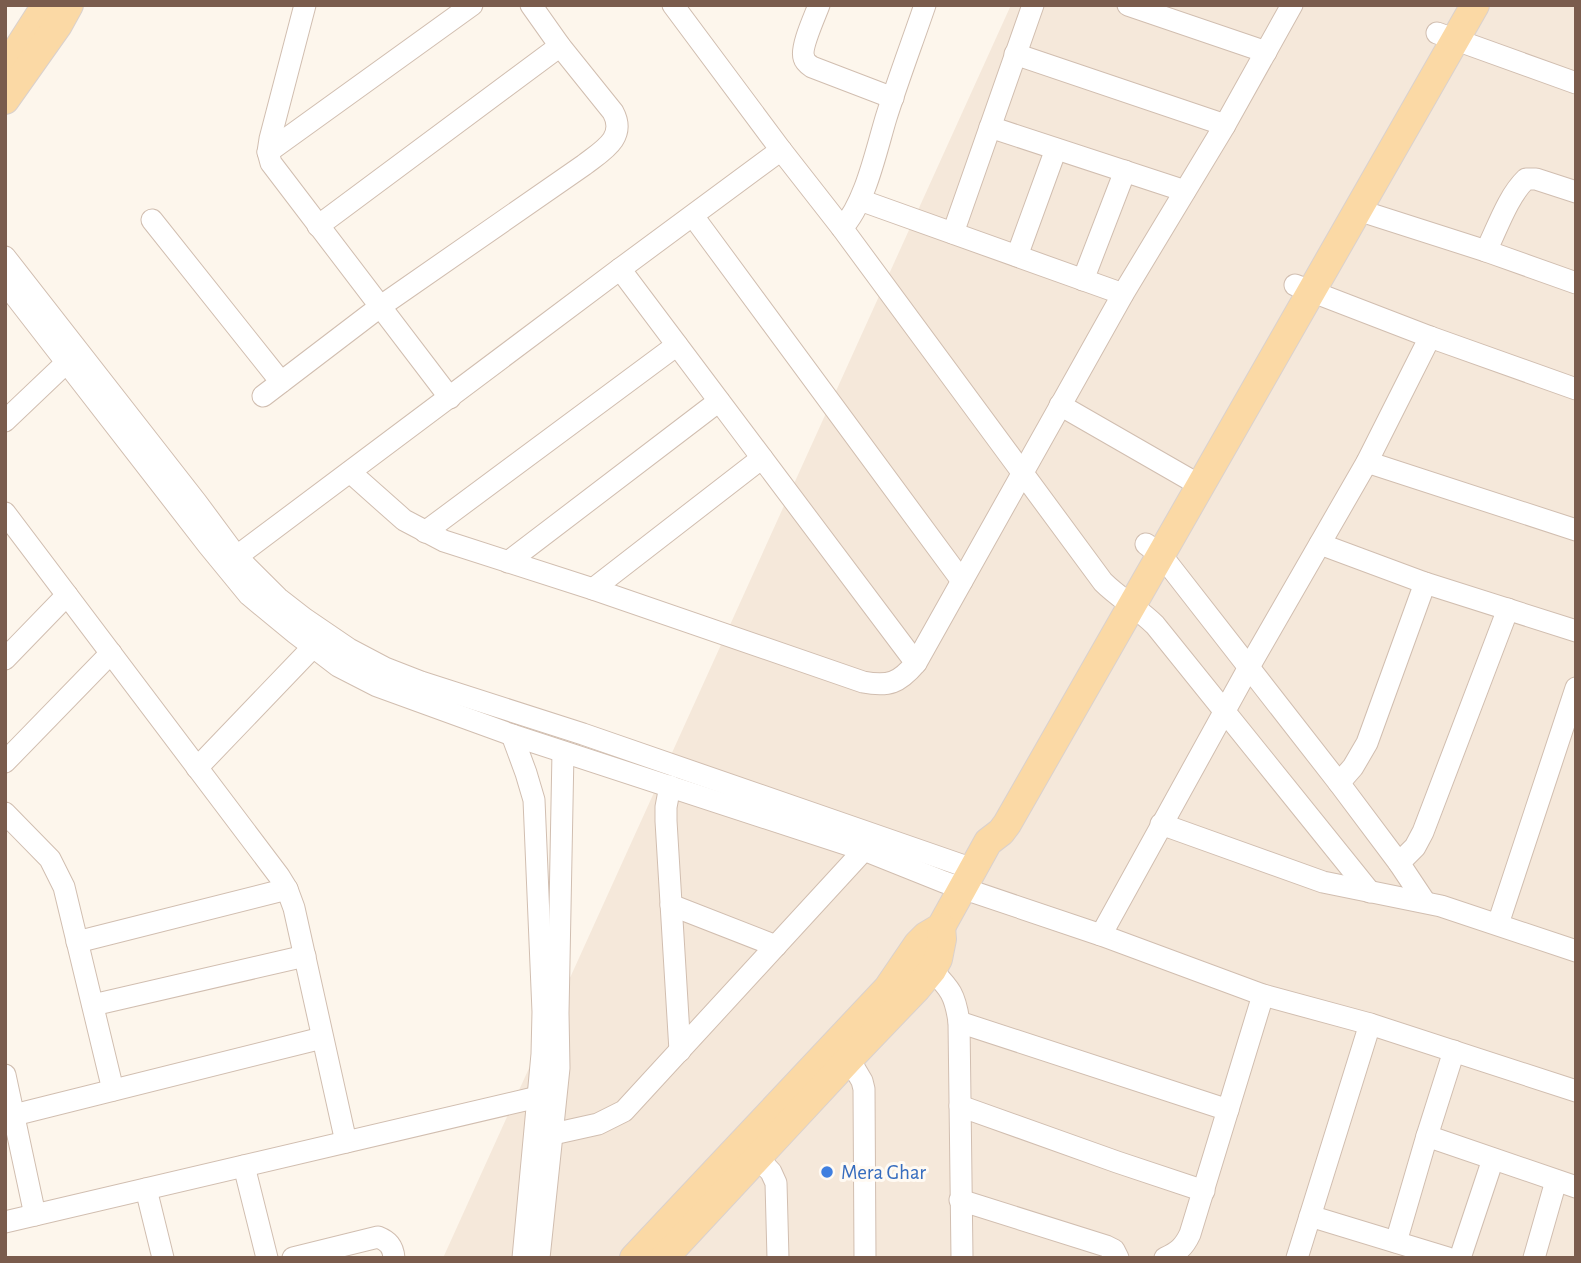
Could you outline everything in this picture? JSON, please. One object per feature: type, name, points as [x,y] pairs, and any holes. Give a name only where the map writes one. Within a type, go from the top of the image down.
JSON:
[{"type":"main road","points":[[5,69],[46,5]]},
{"type":"main road","points":[[5,100],[69,5]]},
{"type":"main road","points":[[1303,288],[1358,210],[1446,36],[1453,5]]},
{"type":"main road","points":[[664,1258],[932,970],[941,950],[941,927],[988,842],[991,819],[1154,550],[1446,36],[1475,5]]},
{"type":"main road","points":[[634,1258],[888,988],[918,944],[941,927]]},
{"type":"street","points":[[323,5],[303,13],[270,139],[268,152],[271,163],[450,398]]},
{"type":"street","points":[[268,152],[472,5]]},
{"type":"street","points":[[263,396],[381,306],[584,165],[615,137],[618,128],[613,112],[531,5]]},
{"type":"street","points":[[673,5],[1023,471],[1093,569],[1124,601],[1155,625],[1370,892]]},
{"type":"street","points":[[819,5],[804,49],[805,62],[893,98]]},
{"type":"street","points":[[842,228],[850,220],[860,200],[925,5]]},
{"type":"street","points":[[953,233],[1033,5]]},
{"type":"street","points":[[1128,5],[1266,52]]},
{"type":"street","points":[[350,472],[404,520],[444,541],[863,682],[880,685],[896,681],[916,663],[1123,294],[1225,125],[1292,5]]},
{"type":"street","points":[[1446,36],[1576,83]]},
{"type":"street","points":[[318,226],[560,46]]},
{"type":"street","points":[[1016,54],[1225,125]]},
{"type":"street","points":[[990,127],[1185,191]]},
{"type":"street","points":[[1017,256],[1056,149]]},
{"type":"street","points":[[231,561],[782,150]]},
{"type":"street","points":[[1083,280],[1125,171]]},
{"type":"street","points":[[1486,251],[1514,194],[1526,179],[1536,178],[1576,192]]},
{"type":"street","points":[[860,200],[1123,294]]},
{"type":"street","points":[[1358,210],[1576,283]]},
{"type":"street","points":[[692,216],[962,581]]},
{"type":"street","points":[[152,220],[281,382]]},
{"type":"street","points":[[5,257],[189,492],[249,595],[338,666],[377,686],[541,745],[864,850],[968,879]]},
{"type":"street","points":[[620,269],[916,663]]},
{"type":"street","points":[[5,283],[231,561],[305,619],[361,656],[421,682],[547,723],[968,879],[1101,935],[1263,995],[1574,1085]]},
{"type":"street","points":[[1303,288],[1576,389]]},
{"type":"street","points":[[1101,935],[1249,667],[1367,462],[1430,337]]},
{"type":"street","points":[[425,532],[677,345]]},
{"type":"street","points":[[5,421],[67,362]]},
{"type":"street","points":[[508,562],[719,401]]},
{"type":"street","points":[[1060,405],[1193,482]]},
{"type":"street","points":[[593,589],[762,458]]},
{"type":"street","points":[[1367,462],[1576,530]]},
{"type":"street","points":[[9,526],[67,595],[287,889],[294,908],[346,1142]]},
{"type":"street","points":[[1320,544],[1426,583],[1576,631]]},
{"type":"street","points":[[1154,550],[1339,783],[1425,902]]},
{"type":"street","points":[[1339,783],[1353,767],[1367,743],[1426,583]]},
{"type":"street","points":[[5,659],[67,595]]},
{"type":"street","points":[[1399,863],[1415,847],[1423,832],[1508,609]]},
{"type":"street","points":[[197,768],[313,648]]},
{"type":"street","points":[[5,762],[111,653]]},
{"type":"street","points":[[1498,924],[1576,688]]},
{"type":"street","points":[[541,745],[547,723]]},
{"type":"street","points":[[512,735],[534,800],[543,1012],[542,1054],[523,1258]]},
{"type":"street","points":[[539,1258],[559,1068],[563,751]]},
{"type":"street","points":[[670,786],[666,821],[680,1051]]},
{"type":"street","points":[[5,813],[50,859],[64,887],[113,1090]]},
{"type":"street","points":[[1161,824],[1323,882],[1425,902],[1576,951]]},
{"type":"street","points":[[553,1134],[598,1124],[624,1111],[864,850]]},
{"type":"street","points":[[77,942],[287,889]]},
{"type":"street","points":[[671,905],[776,946]]},
{"type":"street","points":[[93,1005],[305,956]]},
{"type":"street","points":[[932,970],[953,994],[959,1021],[962,1258]]},
{"type":"street","points":[[1166,1258],[1178,1252],[1191,1234],[1263,995]]},
{"type":"street","points":[[959,1021],[1228,1110]]},
{"type":"street","points":[[1297,1258],[1370,1024]]},
{"type":"street","points":[[14,1115],[322,1038]]},
{"type":"street","points":[[1396,1242],[1454,1051]]},
{"type":"street","points":[[849,1059],[862,1081],[864,1090],[865,1258]]},
{"type":"street","points":[[5,1075],[35,1215]]},
{"type":"street","points":[[5,1222],[538,1097]]},
{"type":"street","points":[[960,1106],[1204,1191]]},
{"type":"street","points":[[1427,1136],[1566,1184],[1534,1258]]},
{"type":"street","points":[[757,1157],[771,1172],[776,1183],[778,1258]]},
{"type":"street","points":[[1460,1258],[1493,1159]]},
{"type":"street","points":[[244,1166],[267,1258]]},
{"type":"street","points":[[146,1189],[163,1258]]},
{"type":"street","points":[[961,1200],[1106,1246],[1114,1250],[1118,1258]]},
{"type":"street","points":[[1310,1216],[1448,1258]]},
{"type":"street","points":[[293,1258],[377,1237],[391,1245],[394,1258]]},
{"type":"shaded area","points":[[1011,5],[1576,5],[1576,1258],[443,1258]]},
{"type":"place","name":"Mera Ghar","points":[[827,1172]]}]
